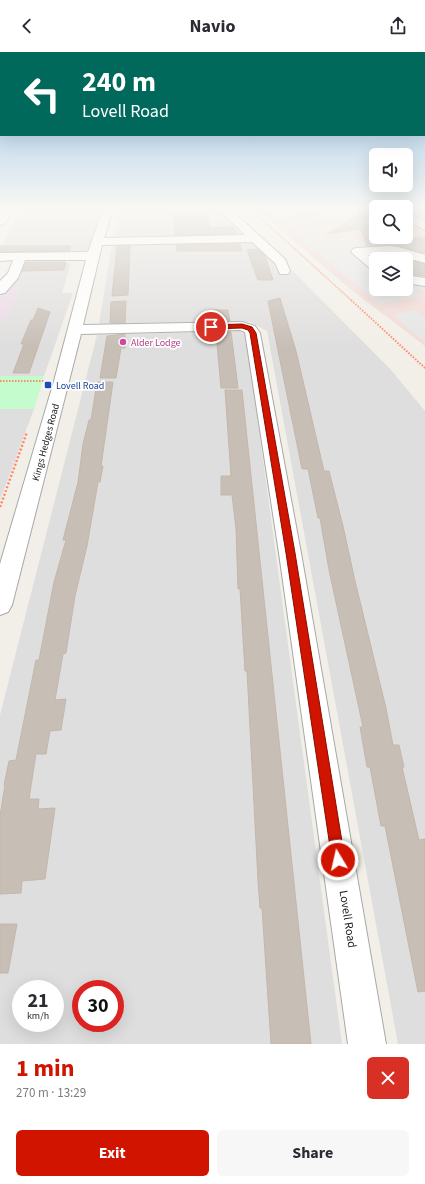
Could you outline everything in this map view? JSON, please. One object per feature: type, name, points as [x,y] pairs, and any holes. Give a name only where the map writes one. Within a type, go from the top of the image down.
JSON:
[{"type":"street","points":[[274,255],[281,262],[284,271]]},
{"type":"street","points":[[0,257],[93,256]]},
{"type":"street","name":"Kings Hedges Road","points":[[0,605],[4,576],[62,381],[93,256]]},
{"type":"street","points":[[0,290],[3,284],[14,275],[20,257]]},
{"type":"street","points":[[413,257],[425,259]]},
{"type":"street","points":[[413,280],[425,282]]},
{"type":"street","name":"Lovell Road","points":[[74,330],[242,326],[250,329],[253,333],[290,553],[368,1044]]},
{"type":"path","points":[[302,255],[425,368]]},
{"type":"path","points":[[0,382],[62,381]]},
{"type":"shaded area","points":[[110,255],[270,255],[279,263],[273,264],[277,272],[293,271],[391,370],[425,411],[425,1044],[398,1044],[267,331],[250,322],[99,324]]},
{"type":"shaded area","points":[[311,255],[369,255],[369,296],[413,296],[413,255],[425,255],[425,346],[349,288]]},
{"type":"shaded area","points":[[321,255],[369,255],[369,296]]},
{"type":"shaded area","points":[[71,263],[62,293],[73,293],[44,376],[0,376],[0,319],[6,319],[21,286],[6,286],[21,264]]},
{"type":"shaded area","points":[[413,278],[425,280],[425,289],[414,289],[422,296],[379,304],[369,296],[413,296]]},
{"type":"shaded area","points":[[0,286],[22,286],[6,319],[0,319]]},
{"type":"shaded area","points":[[415,310],[425,318],[425,343],[393,315]]},
{"type":"shaded area","points":[[238,331],[246,334],[342,1044],[0,1044],[0,715],[97,335]]},
{"type":"shaded area","points":[[0,409],[34,409],[0,500]]},
{"type":"green space","points":[[0,376],[44,376],[34,409],[0,409]]},
{"type":"building","points":[[116,255],[130,255],[128,295],[112,296]]},
{"type":"building","points":[[249,255],[265,256],[273,280],[258,280]]},
{"type":"building","points":[[413,261],[425,264],[425,276],[413,274]]},
{"type":"building","points":[[26,262],[66,262],[64,270],[22,271]]},
{"type":"building","points":[[280,298],[296,351],[324,471],[329,471],[343,526],[386,708],[393,745],[399,745],[404,767],[402,767],[419,840],[425,839],[425,991],[418,992],[385,826],[381,826],[370,767],[367,767],[360,727],[363,727],[329,570],[320,518],[318,518],[308,469],[302,469],[268,301]]},
{"type":"building","points":[[126,301],[125,323],[110,323],[111,302]]},
{"type":"building","points":[[38,308],[50,312],[29,373],[13,373],[24,344],[21,344],[31,320],[33,320]]},
{"type":"building","points":[[213,310],[228,310],[230,321],[215,321]]},
{"type":"building","points":[[216,332],[231,332],[238,388],[221,388]]},
{"type":"building","points":[[125,334],[125,348],[121,348],[116,378],[100,378],[107,336]]},
{"type":"building","points":[[97,382],[113,382],[101,466],[103,466],[100,482],[98,482],[87,546],[75,596],[66,653],[63,654],[55,700],[66,699],[61,730],[50,731],[46,754],[36,754],[29,799],[39,799],[38,809],[55,808],[45,879],[22,881],[21,893],[0,894],[0,816],[4,785],[9,761],[16,760],[36,660],[39,660],[54,582],[66,540],[63,540],[78,482],[83,444],[89,420],[91,420]]},
{"type":"building","points":[[225,390],[242,390],[311,1044],[271,1044],[262,908],[260,908],[258,881],[247,671],[245,671],[240,589],[238,589],[236,529],[232,495],[221,495],[221,476],[231,476]]},
{"type":"building","points":[[0,924],[17,924],[8,973],[0,973]]},
{"type":"place","name":"Alder Lodge","points":[[123,342]]},
{"type":"place","name":"Lovell Road","points":[[48,385]]},
{"type":"route","points":[[211,327],[242,326],[252,330],[253,333],[290,553],[338,860]]}]
